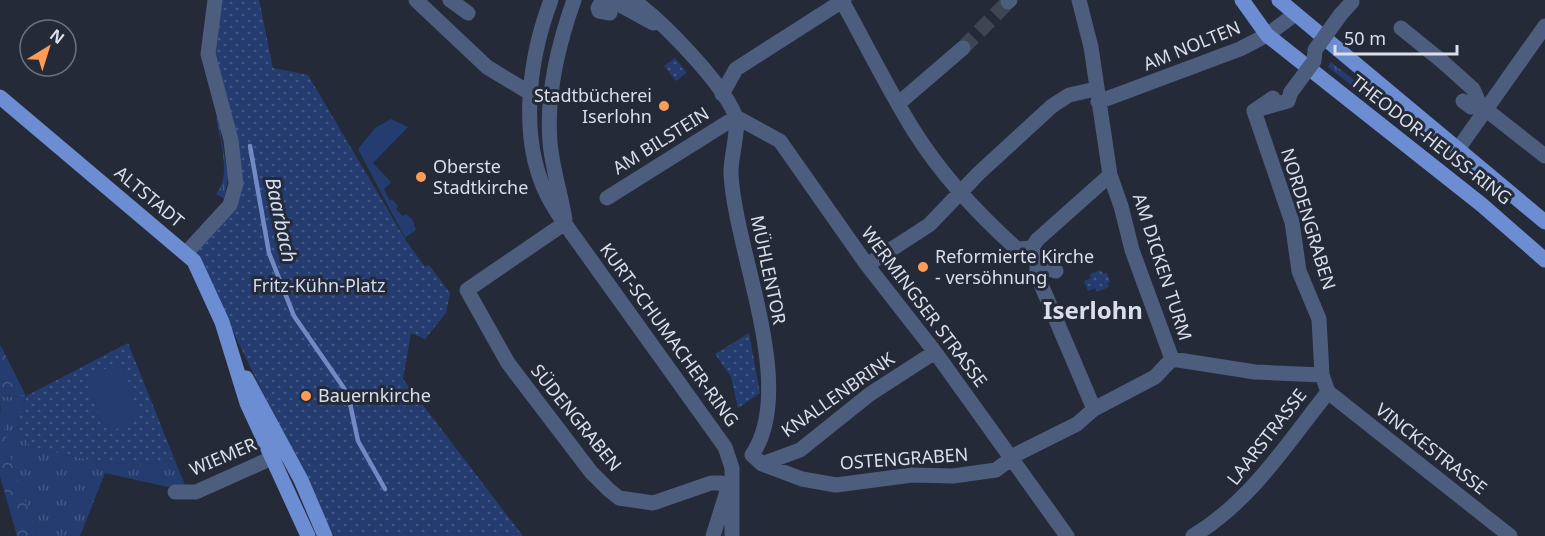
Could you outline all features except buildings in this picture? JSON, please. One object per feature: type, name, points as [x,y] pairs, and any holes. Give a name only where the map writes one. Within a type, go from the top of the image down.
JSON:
[{"type":"main road","name":"THEODOR-HEUSS-RING","points":[[1242,0],[1267,35],[1482,205],[1545,260]]},
{"type":"main road","name":"THEODOR-HEUSS-RING","points":[[1278,0],[1545,222]]},
{"type":"main road","name":"ALTSTADT","points":[[0,97],[194,261],[206,283],[234,357],[248,403],[308,536]]},
{"type":"main road","name":"ALTSTADT","points":[[234,357],[286,452],[325,536]]},
{"type":"street","points":[[186,253],[230,206],[236,184],[231,140],[208,54],[215,0]]},
{"type":"street","points":[[416,0],[487,67],[530,93]]},
{"type":"street","points":[[450,0],[468,13]]},
{"type":"street","name":"KURT-SCHUMACHER-RING","points":[[551,0],[536,56],[530,93],[532,141],[537,165],[552,204],[724,447],[730,474]]},
{"type":"street","name":"KURT-SCHUMACHER-RING","points":[[565,223],[550,141],[550,97],[566,23],[574,0]]},
{"type":"street","points":[[603,0],[598,8],[599,11],[634,11]]},
{"type":"street","points":[[611,0],[667,29],[685,47],[722,94],[736,117]]},
{"type":"street","name":"AM DICKEN TURM","points":[[1011,458],[1077,424],[1095,409],[1148,381],[1172,359],[1136,259],[1110,175],[1091,47],[1079,0]]},
{"type":"street","points":[[722,94],[736,69],[843,1],[914,131],[962,194],[1017,249],[1032,248]]},
{"type":"street","points":[[1251,112],[1288,101],[1291,92],[1314,61],[1315,50],[1347,8]]},
{"type":"street","name":"AM NOLTEN","points":[[867,265],[929,225],[962,194],[979,173],[1052,106],[1069,95],[1097,96],[1240,50],[1267,35],[1294,15]]},
{"type":"street","points":[[1458,149],[1545,26]]},
{"type":"street","points":[[1401,28],[1473,89],[1480,105],[1545,156]]},
{"type":"street","points":[[899,103],[963,48]]},
{"type":"street","points":[[1251,112],[1273,98]]},
{"type":"street","points":[[1463,101],[1471,107],[1480,105]]},
{"type":"street","name":"NORDENGRABEN","points":[[1251,112],[1292,222],[1299,271],[1319,319],[1322,375]]},
{"type":"street","name":"AM BILSTEIN","points":[[607,198],[736,117]]},
{"type":"street","name":"WERMINGSER STRASSE","points":[[736,117],[780,141],[867,265],[935,352],[1067,536]]},
{"type":"street","name":"MÜHLENTOR","points":[[736,117],[731,173],[768,374],[766,420],[757,459]]},
{"type":"street","points":[[1095,409],[1037,275],[1037,265],[1032,257],[1032,248],[1037,240],[1110,175]]},
{"type":"street","name":"SÜDENGRABEN","points":[[565,223],[467,290],[519,378],[591,472],[619,498],[653,503],[711,483],[721,483],[730,474]]},
{"type":"street","points":[[1037,265],[1056,271]]},
{"type":"street","name":"KNALLENBRINK","points":[[757,459],[800,450],[870,394],[935,352]]},
{"type":"street","points":[[1172,359],[1255,372],[1322,375]]},
{"type":"street","name":"LAARSTRASSE","points":[[1193,536],[1218,521],[1242,500],[1328,392],[1322,375]]},
{"type":"street","name":"VINCKESTRASSE","points":[[1328,392],[1467,510],[1510,536]]},
{"type":"street","name":"WIEMER","points":[[175,492],[196,492],[286,452]]},
{"type":"street","name":"OSTENGRABEN","points":[[757,459],[802,479],[836,485],[953,476],[996,470],[1011,458]]},
{"type":"street","points":[[713,536],[730,474],[757,459]]},
{"type":"street","points":[[730,474],[732,536]]},
{"type":"green space","name":"Fritz-Kühn-Platz","points":[[217,0],[259,0],[273,68],[308,75],[405,239],[425,267],[429,265],[450,293],[446,313],[425,339],[411,333],[403,379],[523,536],[334,536],[193,251],[240,185],[211,55]]},
{"type":"green space","points":[[675,58],[687,73],[676,81],[664,66]]},
{"type":"green space","points":[[1331,62],[1458,162],[1455,166],[1328,67]]},
{"type":"green space","points":[[218,117],[228,178],[224,199],[216,194],[221,187],[224,168],[216,118]]},
{"type":"green space","points":[[391,119],[408,127],[373,163],[391,182],[384,189],[390,201],[392,199],[398,206],[396,209],[403,216],[406,214],[412,219],[416,230],[405,238],[358,149],[375,128]]},
{"type":"green space","points":[[1101,270],[1103,274],[1107,273],[1109,287],[1097,292],[1095,288],[1088,291],[1084,281],[1091,278],[1090,274]]},
{"type":"green space","points":[[749,333],[760,393],[738,408],[731,377],[715,354]]},
{"type":"green space","points":[[128,343],[174,458],[158,462],[122,464],[102,462],[30,446],[17,425],[26,396]]},
{"type":"green space","points":[[0,345],[2,348],[26,396],[0,397]]},
{"type":"green space","points":[[114,365],[125,369],[139,420],[114,430],[104,425],[87,385],[93,374]]},
{"type":"green space","points":[[26,396],[17,425],[30,446],[102,462],[122,464],[158,462],[174,458],[185,485],[168,487],[105,473],[80,536],[38,536],[13,468],[1,415],[0,397]]},
{"type":"green space","points":[[0,409],[12,464],[38,536],[17,536],[0,476]]},
{"type":"waterway","name":"Baarbach","points":[[250,146],[269,253],[294,316],[348,394],[358,441],[385,489]]},
{"type":"tunnel","points":[[963,48],[1008,2]]},
{"type":"place","name":"Stadtbücherei Iserlohn","points":[[664,106]]},
{"type":"place","name":"Oberste Stadtkirche","points":[[421,177]]},
{"type":"place","name":"Reformierte Kirche - versöhnung","points":[[923,267]]},
{"type":"place","name":"Bauernkirche","points":[[306,396]]},
{"type":"district","name":"Iserlohn","points":[[1093,311]]}]
